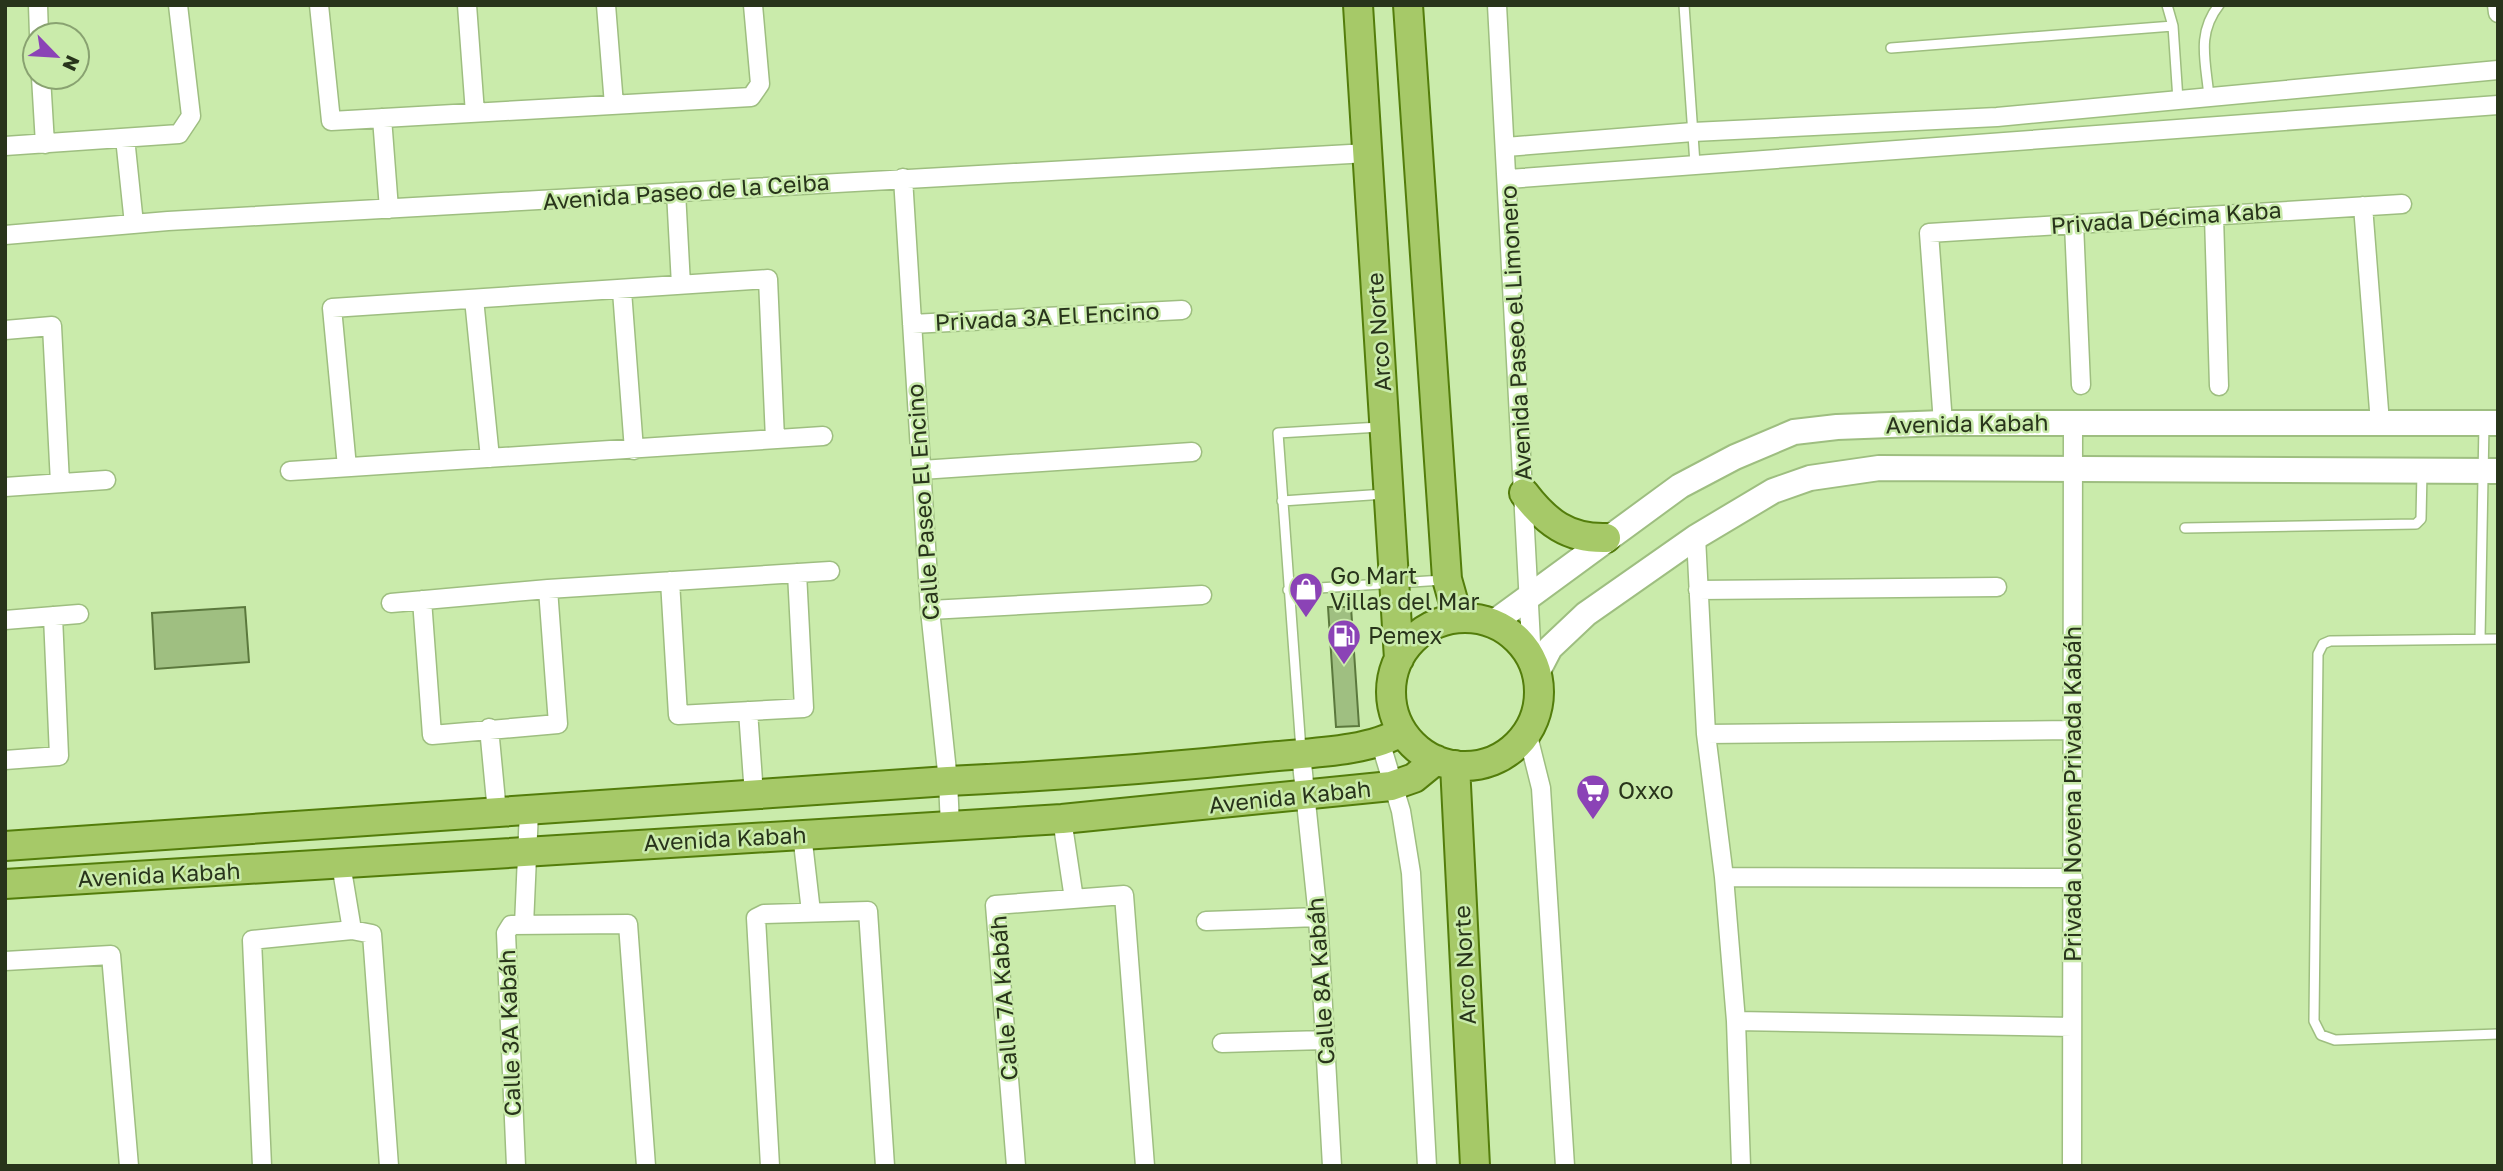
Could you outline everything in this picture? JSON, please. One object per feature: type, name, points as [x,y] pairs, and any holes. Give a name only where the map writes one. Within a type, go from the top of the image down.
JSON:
[{"type":"main road","name":"Arco Norte","points":[[1358,5],[1399,659]]},
{"type":"main road","points":[[1408,5],[1447,579],[1458,618]]},
{"type":"main road","name":"Avenida Kabah","points":[[1493,623],[1680,486],[1735,457],[1794,432],[1837,427],[2073,422],[2491,423]]},
{"type":"main road","name":"Avenida Kabah","points":[[1535,667],[1550,648],[1586,614],[1696,537],[1773,491],[1810,478],[1880,468],[2490,471]]},
{"type":"main road","points":[[1524,492],[1555,526],[1579,536],[1606,538]]},
{"type":"main road","points":[[1458,618],[1493,623],[1509,632],[1535,667],[1539,693],[1536,713],[1527,732],[1514,748],[1496,759],[1476,765],[1446,763],[1411,743],[1391,736],[1393,681],[1399,659],[1423,631],[1458,618]]},
{"type":"main road","name":"Avenida Kabah","points":[[5,846],[948,781],[1095,775],[1301,754],[1391,736]]},
{"type":"main road","name":"Arco Norte","points":[[1446,763],[1475,1166]]},
{"type":"main road","name":"Avenida Kabah","points":[[5,884],[1062,819],[1391,786],[1446,763]]},
{"type":"street","points":[[5,146],[179,134],[191,116],[178,5]]},
{"type":"street","points":[[319,5],[331,121],[751,97],[760,84],[754,5]]},
{"type":"street","points":[[467,5],[475,113]]},
{"type":"street","points":[[606,5],[614,105]]},
{"type":"street","name":"Avenida Paseo el Limonero","points":[[1497,5],[1535,667]]},
{"type":"street","points":[[2497,5],[2498,13]]},
{"type":"street","points":[[1506,147],[1693,132],[1997,117],[2498,70]]},
{"type":"street","points":[[42,91],[45,144]]},
{"type":"street","points":[[1508,179],[2498,104]]},
{"type":"street","points":[[1997,117],[1997,142]]},
{"type":"street","points":[[382,118],[389,209]]},
{"type":"street","points":[[125,138],[134,224]]},
{"type":"street","name":"Avenida Paseo de la Ceiba","points":[[5,235],[134,224],[903,177],[1368,153]]},
{"type":"street","name":"Calle Paseo El Encino","points":[[903,177],[930,610],[948,781],[950,826]]},
{"type":"street","points":[[676,192],[681,285]]},
{"type":"street","name":"Privada Décima Kaba","points":[[1943,424],[1929,233],[2402,204]]},
{"type":"street","points":[[2363,206],[2380,423]]},
{"type":"street","points":[[2214,215],[2219,386]]},
{"type":"street","points":[[2074,224],[2081,385]]},
{"type":"street","points":[[347,467],[332,308],[622,291],[768,279],[775,439]]},
{"type":"street","points":[[622,291],[634,450]]},
{"type":"street","points":[[474,299],[489,457]]},
{"type":"street","name":"Privada 3A El Encino","points":[[912,324],[1182,310]]},
{"type":"street","points":[[5,330],[52,326],[60,483]]},
{"type":"street","name":"Privada Novena Privada Kabáh","points":[[2072,1166],[2073,422]]},
{"type":"street","points":[[290,471],[822,436]]},
{"type":"street","points":[[921,470],[1192,452]]},
{"type":"street","points":[[5,487],[106,480]]},
{"type":"street","points":[[1696,537],[1706,734],[1724,877],[1736,1021],[1741,1166]]},
{"type":"street","points":[[391,603],[548,589],[830,571]]},
{"type":"street","points":[[670,581],[678,715],[804,708],[797,573]]},
{"type":"street","points":[[1698,590],[1997,587]]},
{"type":"street","points":[[422,600],[432,735],[558,724],[548,589]]},
{"type":"street","points":[[930,610],[1202,595]]},
{"type":"street","points":[[5,620],[79,614]]},
{"type":"street","points":[[5,760],[59,756],[53,616]]},
{"type":"street","points":[[748,711],[754,795]]},
{"type":"street","points":[[489,728],[497,812]]},
{"type":"street","points":[[1706,734],[2073,730]]},
{"type":"street","points":[[1527,732],[1541,788],[1565,1166]]},
{"type":"street","points":[[1391,736],[1391,786],[1401,811],[1411,873],[1427,1166]]},
{"type":"street","name":"Calle 8A Kabáh","points":[[1301,754],[1318,917],[1332,1166]]},
{"type":"street","points":[[524,925],[529,811]]},
{"type":"street","points":[[1062,819],[1074,899]]},
{"type":"street","points":[[802,834],[811,912]]},
{"type":"street","points":[[341,864],[352,930]]},
{"type":"street","points":[[1724,877],[2073,878]]},
{"type":"street","name":"Calle 7A Kabáh","points":[[1017,1166],[995,905],[1124,895],[1144,1166]]},
{"type":"street","points":[[771,1166],[755,918],[764,914],[868,911],[885,1166]]},
{"type":"street","points":[[1206,921],[1318,917]]},
{"type":"street","name":"Calle 3A Kabáh","points":[[516,1166],[506,933],[511,925],[628,924],[646,1166]]},
{"type":"street","points":[[262,1166],[252,940],[352,930],[372,934],[388,1166]]},
{"type":"street","points":[[5,961],[111,956],[130,1166]]},
{"type":"street","points":[[1736,1021],[2073,1027]]},
{"type":"street","points":[[1222,1043],[1325,1040]]},
{"type":"lane","points":[[1684,5],[1695,164]]},
{"type":"lane","points":[[2167,5],[2174,26],[2178,100]]},
{"type":"lane","points":[[2209,97],[2203,32],[2208,19],[2219,5]]},
{"type":"lane","points":[[1891,48],[2174,26]]},
{"type":"lane","points":[[2480,639],[2491,423]]},
{"type":"lane","points":[[1301,754],[1278,433],[1385,427]]},
{"type":"lane","points":[[2185,528],[2416,524],[2421,519],[2422,470]]},
{"type":"lane","points":[[1282,501],[1390,494]]},
{"type":"lane","points":[[1288,590],[1447,579]]},
{"type":"lane","points":[[2498,639],[2330,641],[2323,644],[2318,654],[2314,1021],[2321,1035],[2335,1040],[2498,1034]]},
{"type":"building","points":[[245,607],[249,662],[155,669],[152,613]]},
{"type":"building","name":"Pemex","points":[[1328,607],[1351,607],[1359,726],[1336,727]]},
{"type":"place","name":"Go Mart Villas del Mar","points":[[1306,619]]},
{"type":"place","name":"Pemex","points":[[1344,666]]},
{"type":"place","name":"Oxxo","points":[[1593,821]]}]
